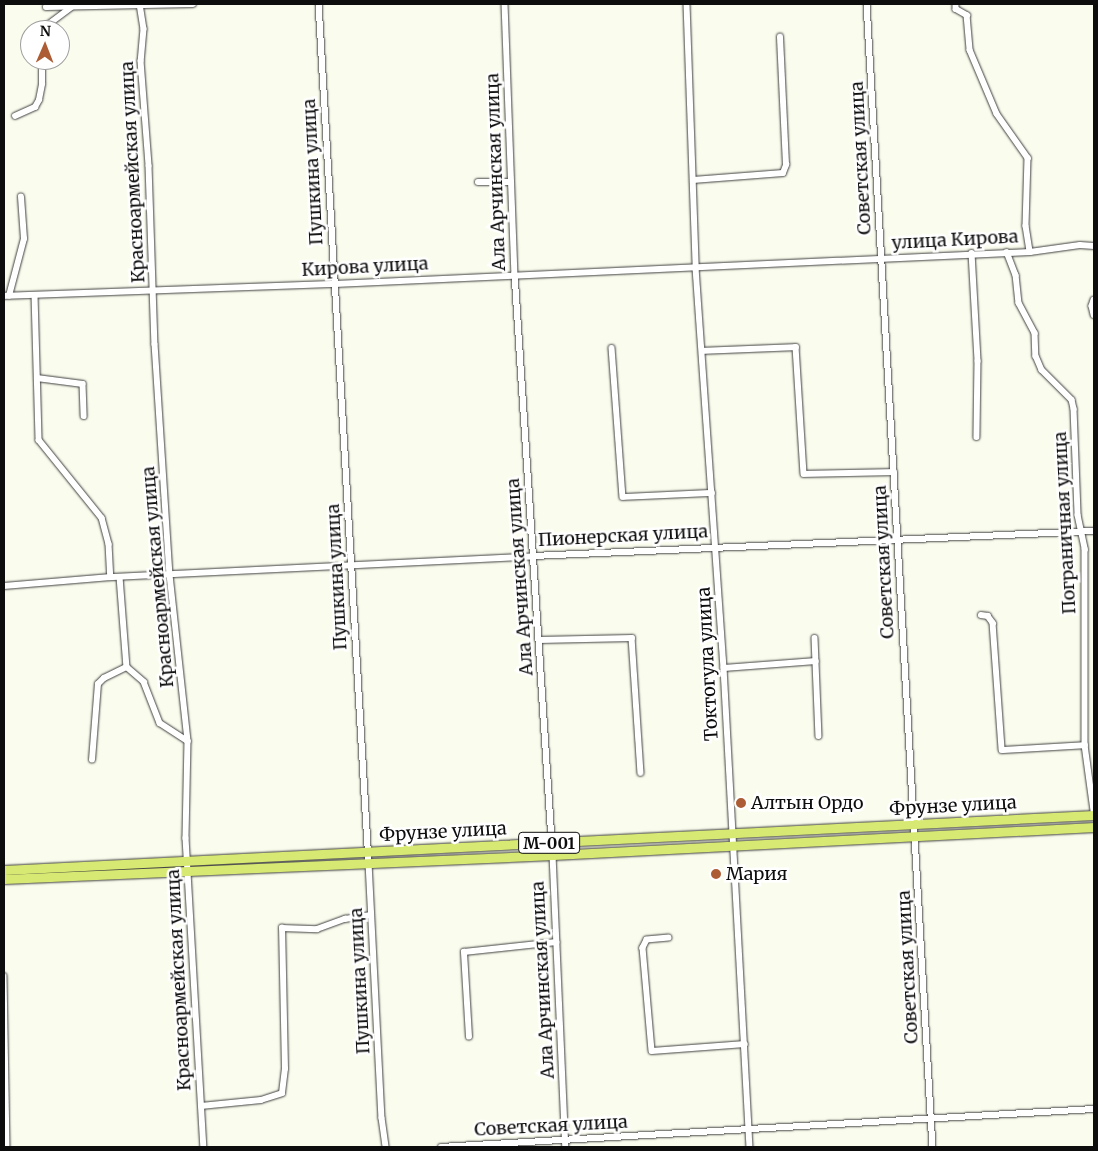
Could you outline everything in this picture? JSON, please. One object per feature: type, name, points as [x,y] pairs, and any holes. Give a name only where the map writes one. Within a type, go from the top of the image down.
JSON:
[{"type":"main road","name":"Фрунзе улица","points":[[4,870],[733,834],[1094,813]]},
{"type":"main road","name":"Фрунзе улица","points":[[4,879],[553,855],[1094,827]]},
{"type":"street","points":[[46,7],[193,4]]},
{"type":"street","name":"Пушкина улица","points":[[319,4],[382,1118],[386,1147]]},
{"type":"street","name":"Ала Арчинская улица","points":[[505,4],[515,274],[553,855],[566,1147]]},
{"type":"street","name":"Токтогула улица","points":[[686,4],[696,268],[724,668],[750,1147]]},
{"type":"street","name":"Советская улица","points":[[867,4],[934,1147]]},
{"type":"street","points":[[956,4],[956,9],[967,15],[970,50],[997,114],[1028,158],[1026,226],[1030,252]]},
{"type":"street","name":"Красноармейская улица","points":[[140,5],[144,29],[141,61],[149,166],[155,344],[170,575],[188,741],[189,766],[186,813],[204,1147]]},
{"type":"street","points":[[54,20],[71,7]]},
{"type":"street","points":[[693,180],[783,173],[786,165],[780,37]]},
{"type":"street","points":[[15,116],[35,107],[39,100],[42,70]]},
{"type":"street","points":[[478,182],[511,182]]},
{"type":"street","points":[[6,296],[24,239],[21,197]]},
{"type":"street","name":"улица Кирова","points":[[696,268],[1030,252],[1080,245],[1094,246]]},
{"type":"street","name":"Пограничная улица","points":[[1007,252],[1016,275],[1019,303],[1035,333],[1036,356],[1042,370],[1072,400],[1074,409],[1078,515],[1085,549],[1085,745],[1094,813]]},
{"type":"street","points":[[972,254],[978,361],[977,436]]},
{"type":"street","name":"Кирова улица","points":[[6,296],[696,268]]},
{"type":"street","points":[[35,295],[39,440],[52,460],[102,518],[110,544],[112,577]]},
{"type":"street","points":[[1094,300],[1092,306],[1094,315]]},
{"type":"street","points":[[702,351],[796,347],[804,474],[894,472]]},
{"type":"street","points":[[612,348],[623,497],[712,493]]},
{"type":"street","points":[[37,378],[83,384],[84,416]]},
{"type":"street","name":"Пионерская улица","points":[[4,586],[112,577],[716,546],[1094,531]]},
{"type":"street","points":[[120,577],[127,668],[144,682],[160,723],[188,741]]},
{"type":"street","points":[[981,614],[988,616],[993,623],[1002,750],[1085,745]]},
{"type":"street","points":[[539,640],[632,638],[641,773]]},
{"type":"street","points":[[816,638],[819,736]]},
{"type":"street","points":[[724,668],[816,661]]},
{"type":"street","points":[[92,760],[98,684],[104,678],[127,668]]},
{"type":"street","points":[[202,1106],[261,1100],[282,1093],[285,1069],[282,928],[317,929],[345,919],[371,916]]},
{"type":"street","points":[[669,938],[647,940],[643,948],[652,1051],[745,1044]]},
{"type":"street","points":[[469,1037],[464,952],[556,942]]},
{"type":"street","points":[[4,976],[7,1147]]},
{"type":"street","name":"Советская улица","points":[[441,1147],[1094,1109]]},
{"type":"place","name":"Алтын Ордо","points":[[741,803]]},
{"type":"place","name":"Мария","points":[[716,874]]}]
